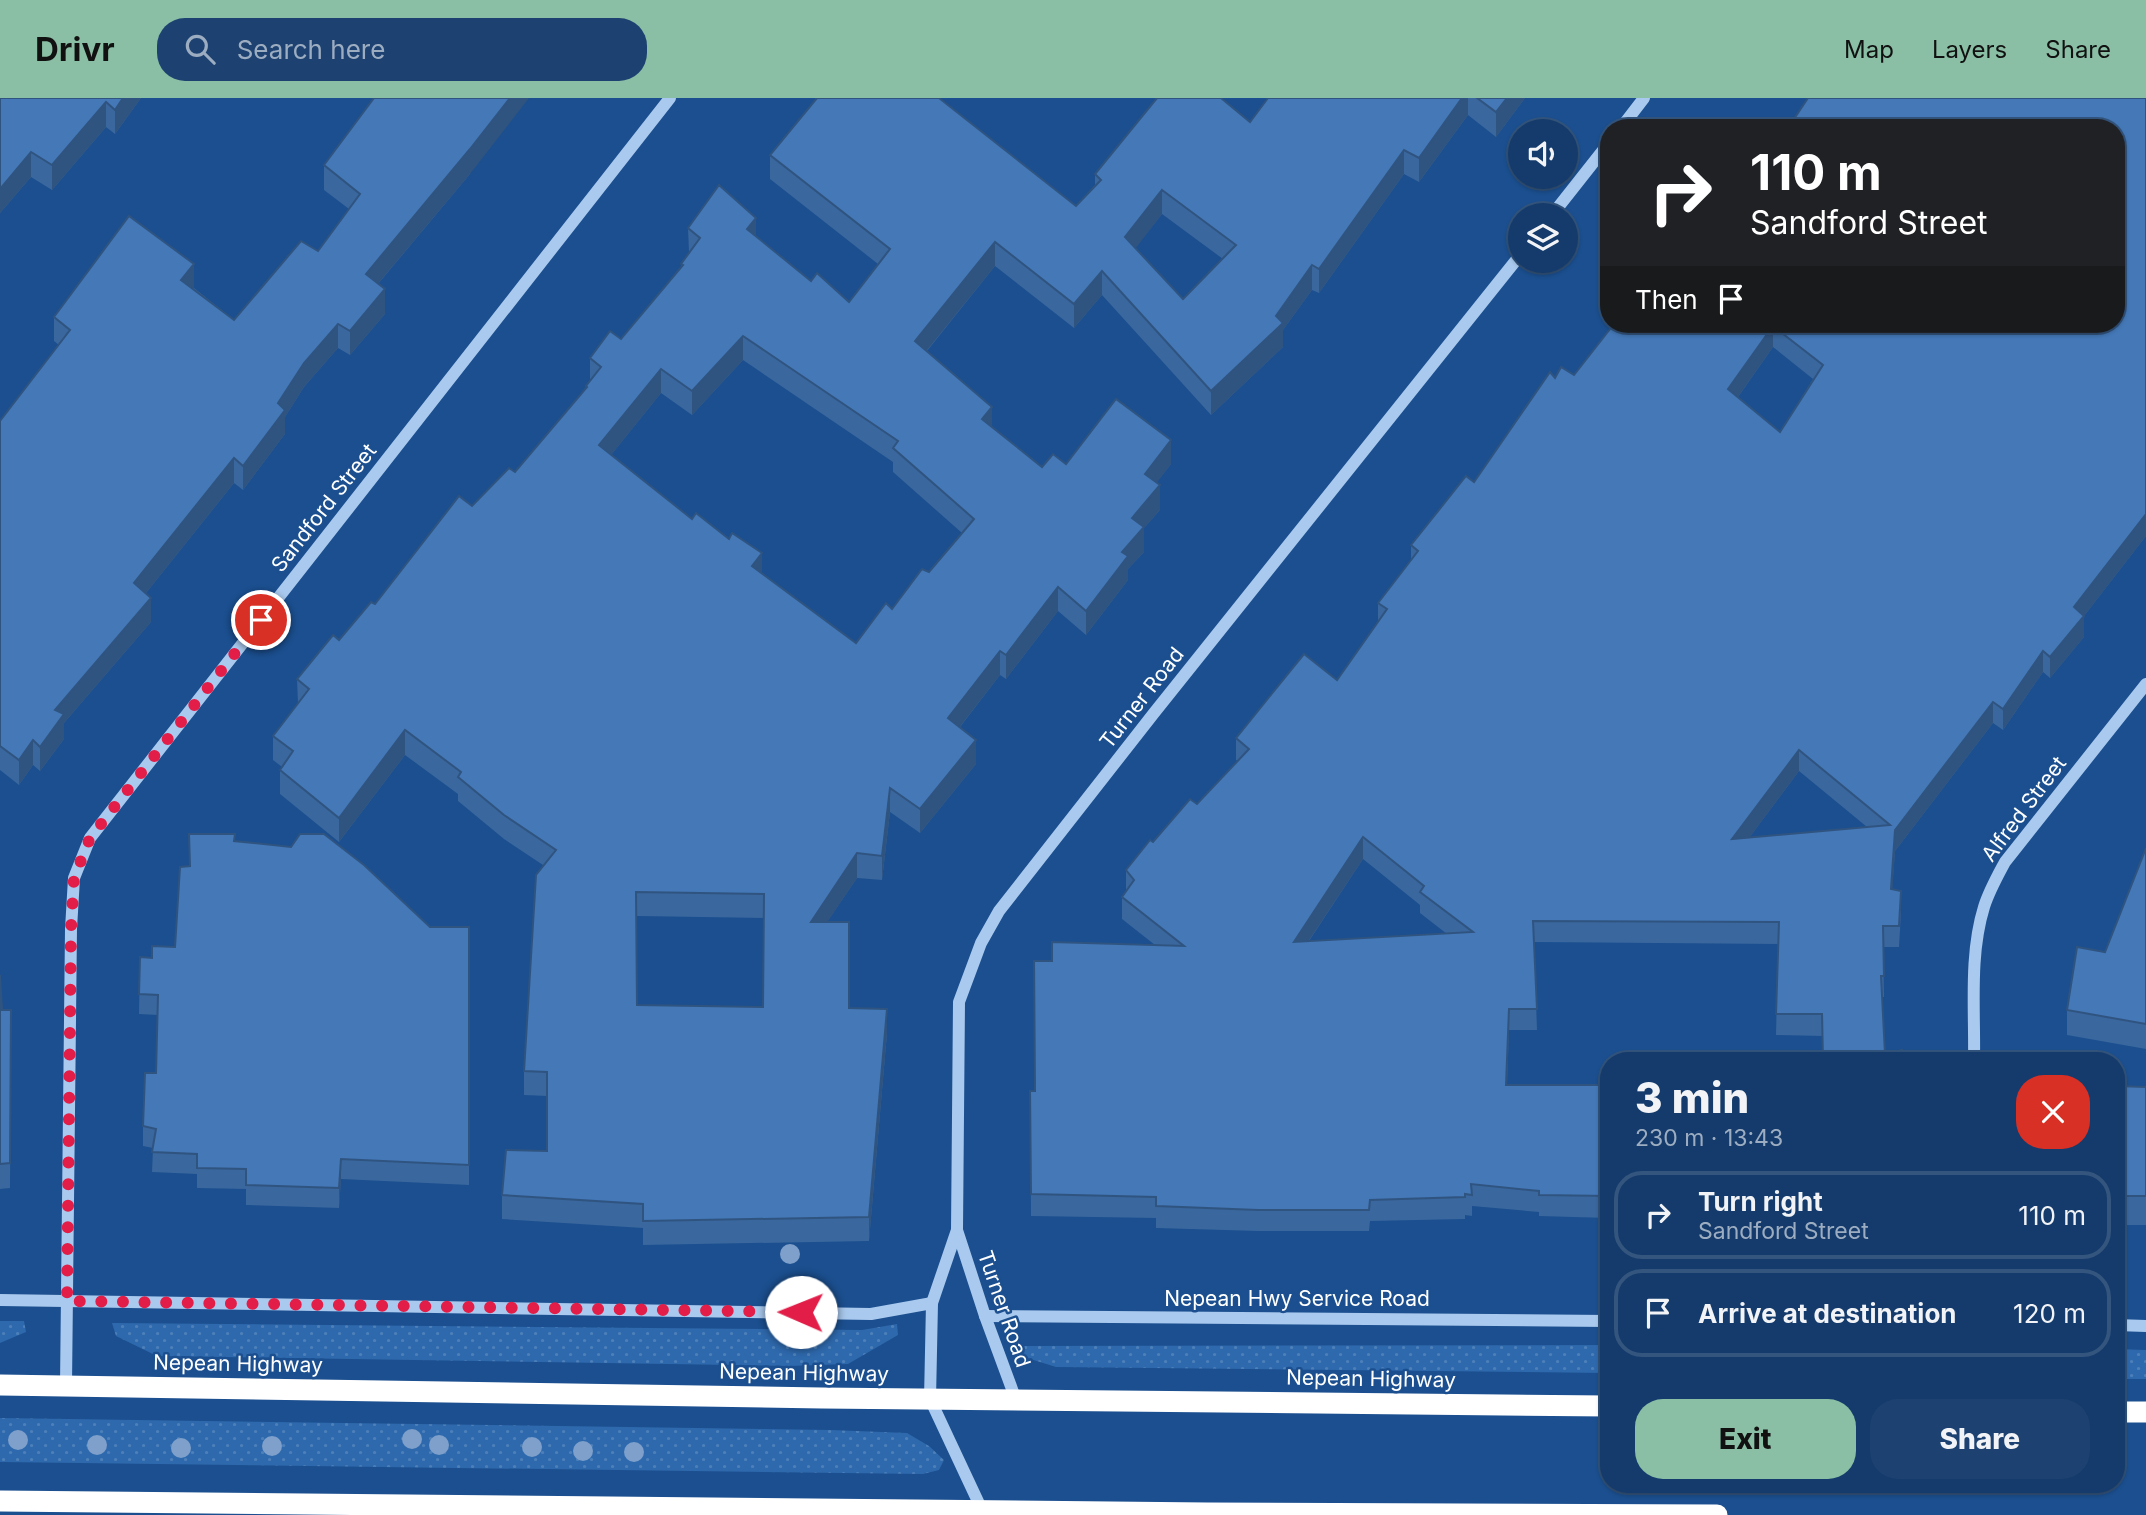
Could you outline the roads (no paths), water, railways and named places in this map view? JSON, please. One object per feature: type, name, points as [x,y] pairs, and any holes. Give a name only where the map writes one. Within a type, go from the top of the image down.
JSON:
[{"type":"highway","name":"Nepean Highway","points":[[0,1385],[1600,1406]]},
{"type":"highway","points":[[2125,1412],[2146,1412]]},
{"type":"highway","points":[[0,1502],[720,1512],[982,1510],[1207,1514],[1717,1515]]},
{"type":"street","name":"Sandford Street","points":[[66,1385],[71,929],[74,878],[90,838],[670,98]]},
{"type":"street","points":[[1628,119],[1644,98]]},
{"type":"street","points":[[1561,203],[1600,154]]},
{"type":"street","name":"Turner Road","points":[[982,1510],[930,1399],[932,1303],[957,1230],[959,1002],[981,943],[999,911],[1119,757],[1508,270]]},
{"type":"street","name":"Alfred Street","points":[[1974,1052],[1976,947],[1983,908],[1991,888],[2005,862],[2146,684]]},
{"type":"street","name":"Turner Road","points":[[957,1230],[1016,1400]]},
{"type":"street","points":[[0,1300],[871,1314],[932,1303]]},
{"type":"street","name":"Nepean Hwy Service Road","points":[[985,1316],[1600,1321]]},
{"type":"street","points":[[2125,1325],[2146,1326]]}]
